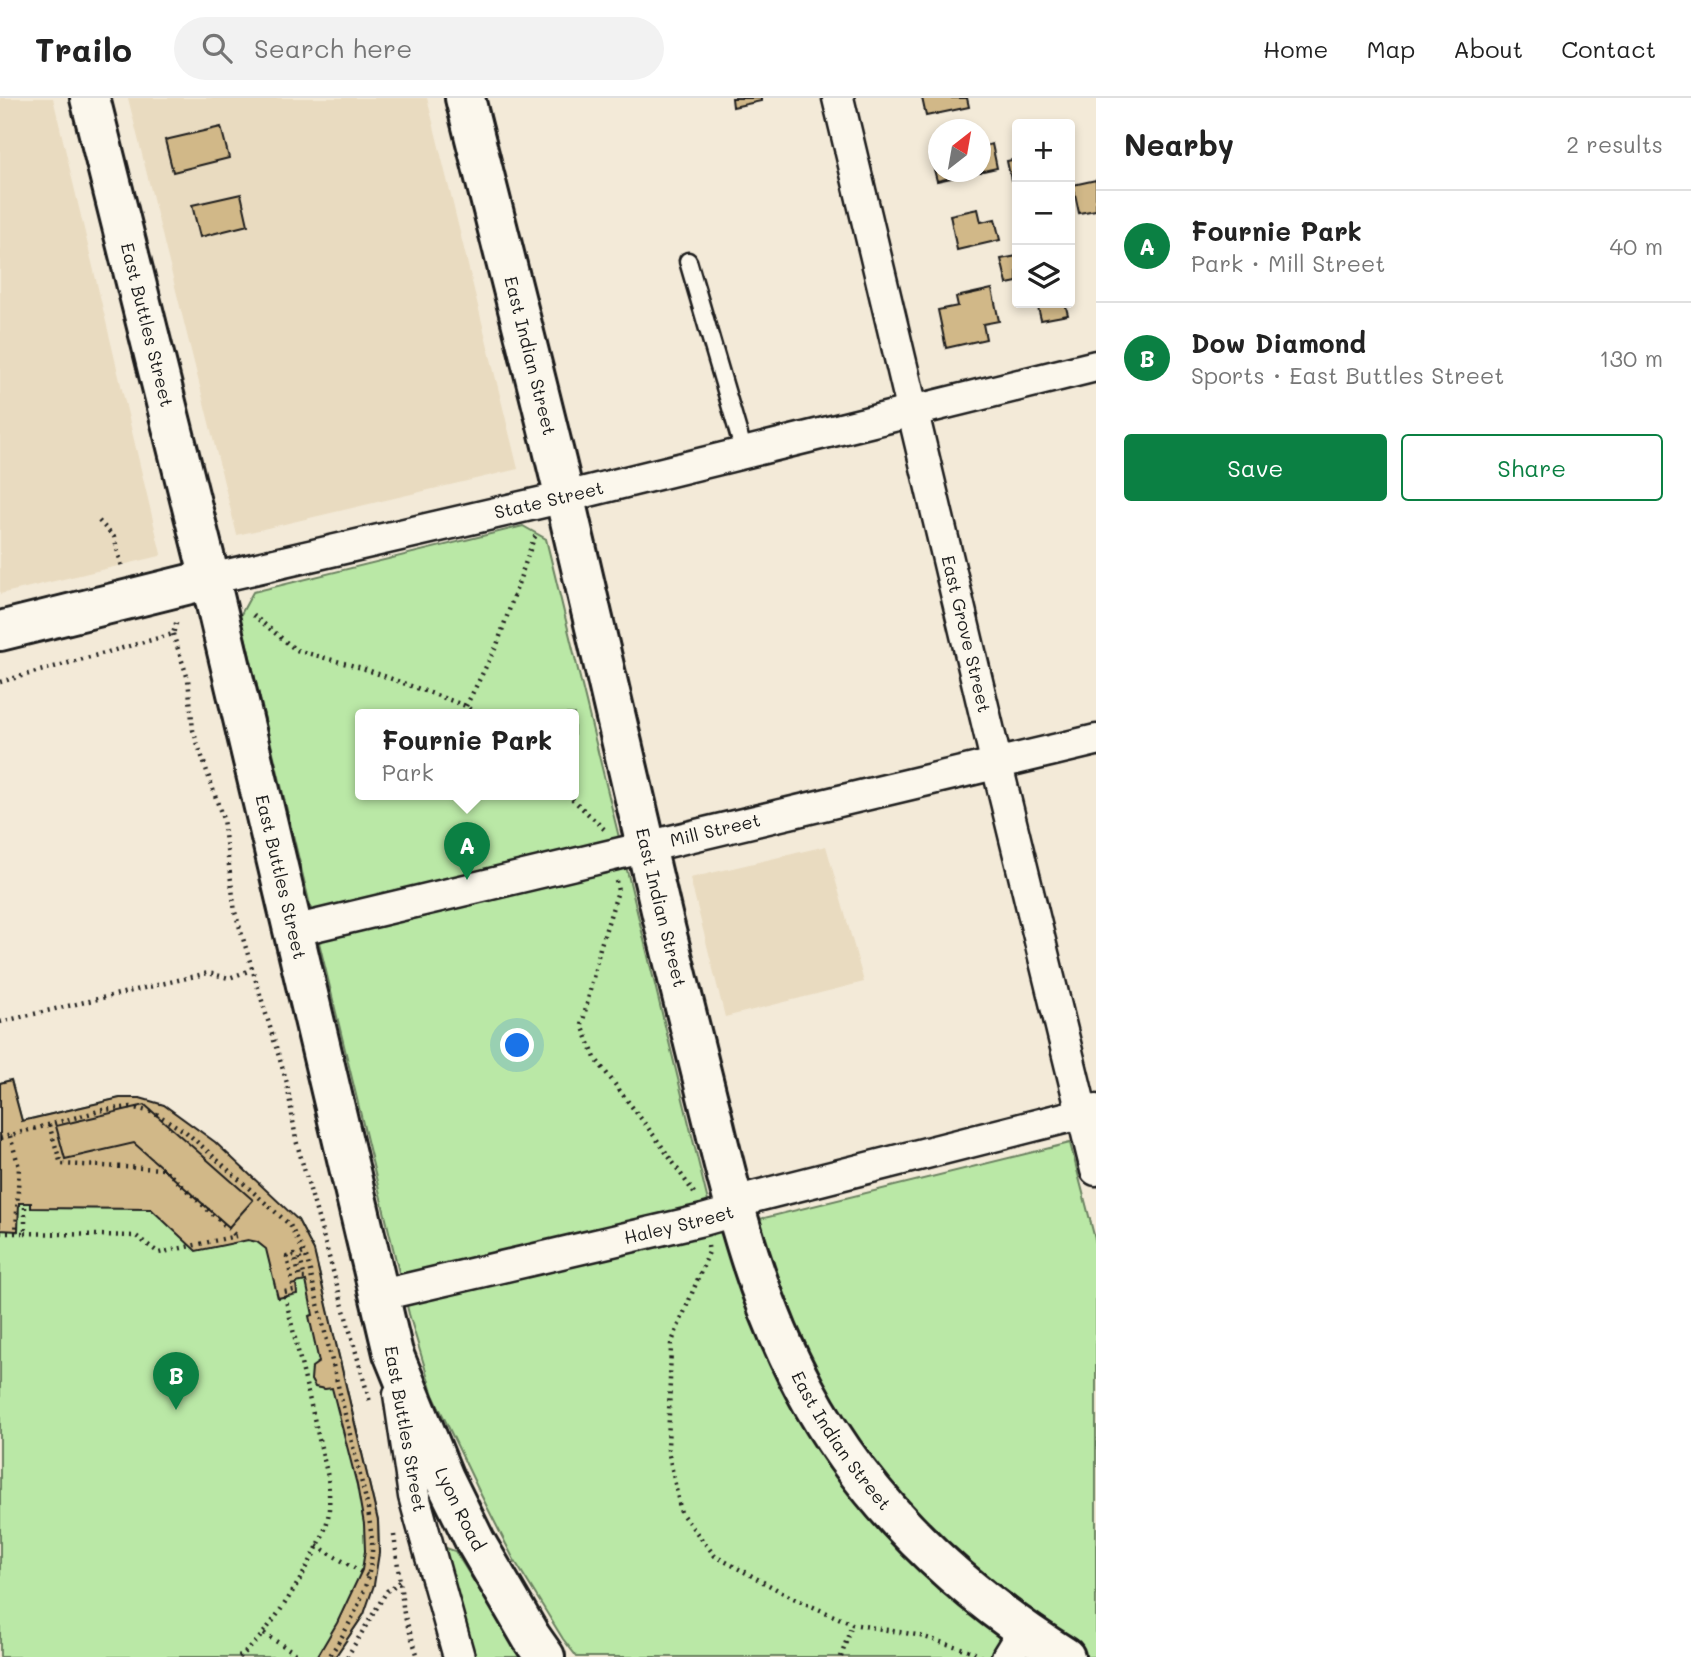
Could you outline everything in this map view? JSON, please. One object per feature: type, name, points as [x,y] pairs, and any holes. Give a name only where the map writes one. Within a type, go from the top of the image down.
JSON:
[{"type":"main road","name":"East Buttles Street","points":[[90,98],[210,579],[393,1353]]},
{"type":"main road","name":"East Indian Street","points":[[465,98],[565,497],[628,851],[719,1215],[754,1273],[783,1345],[806,1391],[836,1440],[877,1496],[965,1586],[1015,1644],[1065,1657]]},
{"type":"main road","name":"State Street","points":[[0,631],[210,579]]},
{"type":"main road","name":"Lyon Road","points":[[393,1353],[444,1478],[470,1531],[545,1657]]},
{"type":"street","name":"East Grove Street","points":[[838,98],[997,765],[1089,1112],[1096,1170]]},
{"type":"street","name":"State Street","points":[[210,579],[565,497],[1096,366]]},
{"type":"street","name":"Mill Street","points":[[293,931],[1096,740]]},
{"type":"street","name":"Haley Street","points":[[381,1295],[719,1215],[753,1197],[1089,1112]]},
{"type":"street","name":"East Buttles Street","points":[[393,1353],[414,1496],[459,1657]]},
{"type":"lane","points":[[688,261],[744,453]]},
{"type":"path","points":[[466,706],[497,645],[534,538],[565,497]]},
{"type":"path","points":[[99,521],[114,537],[122,567]]},
{"type":"path","points":[[173,634],[188,679],[193,730],[223,820],[235,912],[286,1083],[296,1140],[372,1408]]},
{"type":"path","points":[[574,800],[628,851],[600,948],[582,1025],[595,1058],[694,1193],[719,1215],[709,1252],[671,1344],[668,1450],[681,1513],[715,1556],[791,1597],[852,1624],[917,1635],[971,1651],[982,1657]]},
{"type":"path","points":[[0,1022],[208,972],[229,978],[251,970]]},
{"type":"path","points":[[0,1138],[112,1109],[131,1107],[155,1113],[186,1132],[290,1225],[304,1253],[368,1508],[373,1550],[368,1576],[350,1624],[329,1657]]},
{"type":"path","points":[[0,1233],[136,1236],[159,1253],[236,1236],[164,1169],[61,1164],[49,1125]]},
{"type":"path","points":[[10,1136],[19,1167],[16,1233]]},
{"type":"path","points":[[24,1233],[26,1203]]},
{"type":"path","points":[[239,1657],[264,1634],[317,1546],[326,1525],[330,1503],[328,1477],[284,1292],[295,1290],[288,1257],[294,1255],[300,1278],[305,1278],[299,1255],[304,1253]]},
{"type":"path","points":[[392,1524],[404,1614],[418,1657]]},
{"type":"path","points":[[317,1546],[368,1576]]},
{"type":"path","points":[[347,1657],[387,1591],[400,1582]]},
{"type":"path","points":[[841,1657],[852,1624]]},
{"type":"path","points":[[264,1634],[302,1657]]},
{"type":"shaded area","points":[[0,98],[53,98],[161,554],[0,594]]},
{"type":"shaded area","points":[[128,98],[427,98],[518,469],[237,535]]},
{"type":"shaded area","points":[[826,846],[864,982],[725,1017],[690,878]]},
{"type":"green space","points":[[523,526],[546,539],[715,1230],[1070,1143],[1096,1243],[1096,1657],[577,1657],[513,1558],[433,1395],[409,1314],[240,616],[253,592]]},
{"type":"green space","points":[[11,1080],[22,1121],[120,1098],[140,1098],[298,1220],[314,1251],[378,1521],[379,1553],[364,1614],[335,1657],[0,1657],[0,1083]]},
{"type":"green space","points":[[446,1548],[455,1551],[521,1657],[475,1657],[443,1554]]},
{"type":"building","points":[[732,98],[761,98],[761,101],[733,107]]},
{"type":"building","points":[[922,98],[967,98],[969,107],[926,116]]},
{"type":"building","points":[[221,127],[229,158],[173,172],[165,140]]},
{"type":"building","points":[[992,144],[997,168],[991,169]]},
{"type":"building","points":[[1012,160],[1012,180],[1011,180],[1007,161]]},
{"type":"building","points":[[1096,180],[1096,210],[1079,213],[1075,185]]},
{"type":"building","points":[[241,194],[248,225],[200,237],[192,205]]},
{"type":"building","points":[[978,209],[981,222],[995,219],[1000,240],[957,250],[950,215]]},
{"type":"building","points":[[1012,257],[1012,283],[1007,284],[1001,259]]},
{"type":"building","points":[[992,289],[999,321],[983,324],[986,339],[946,348],[938,310],[958,306],[956,297]]},
{"type":"building","points":[[1038,308],[1066,308],[1068,315],[1041,320]]},
{"type":"building","points":[[11,1080],[22,1121],[120,1098],[140,1098],[164,1105],[215,1142],[298,1220],[314,1251],[378,1521],[379,1553],[374,1585],[364,1614],[335,1657],[317,1657],[337,1623],[362,1570],[365,1551],[364,1524],[357,1485],[332,1388],[315,1387],[311,1380],[312,1367],[319,1362],[309,1316],[313,1315],[306,1281],[296,1283],[297,1294],[278,1298],[266,1249],[257,1242],[248,1240],[196,1251],[151,1209],[31,1208],[31,1203],[19,1203],[18,1231],[0,1230],[0,1083]]},
{"type":"building","points":[[145,1105],[253,1200],[229,1227],[134,1143],[65,1159],[56,1126]]},
{"type":"place","name":"Fournie Park","points":[[467,880]]},
{"type":"place","name":"Dow Diamond","points":[[176,1410]]}]
